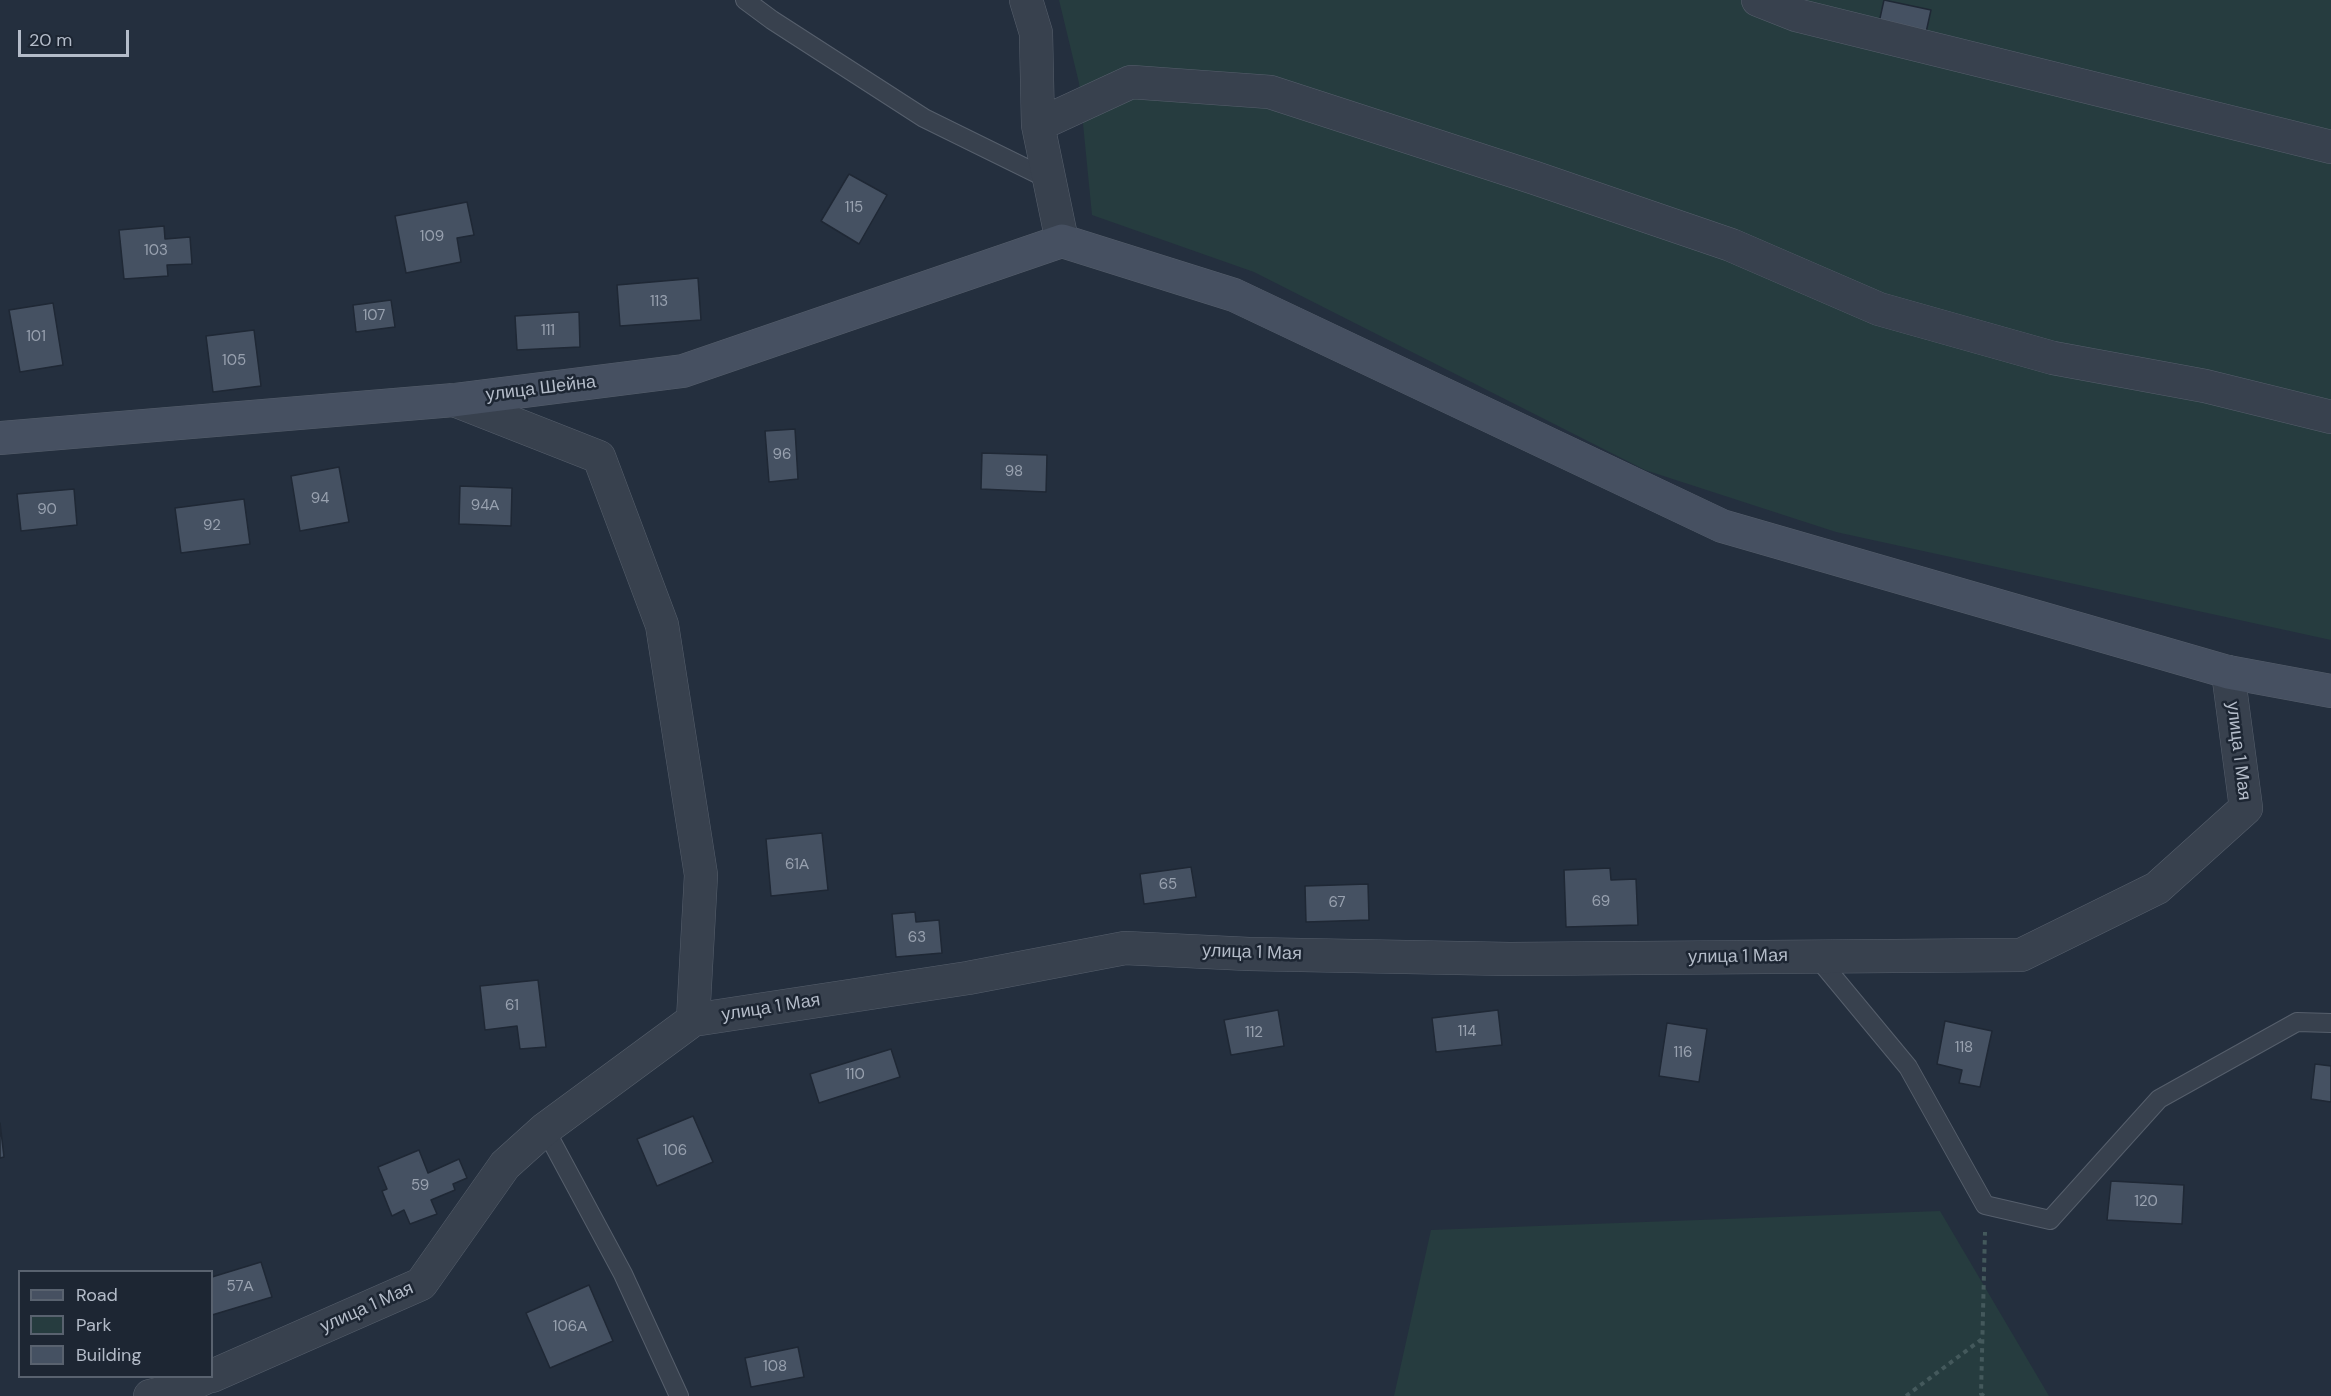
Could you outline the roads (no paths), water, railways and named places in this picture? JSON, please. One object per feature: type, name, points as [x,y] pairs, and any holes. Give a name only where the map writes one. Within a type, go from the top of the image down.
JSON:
[{"type":"street","points":[[1026,0],[1036,33],[1038,125],[1062,241],[1234,296],[1722,526],[2228,672],[2331,691]]},
{"type":"street","points":[[1758,0],[1796,15],[2331,147]]},
{"type":"street","points":[[1038,125],[1131,82],[1270,92],[1535,178],[1731,245],[1878,309],[2053,358],[2205,386],[2331,417]]},
{"type":"street","name":"улица Шейна","points":[[0,438],[454,400],[682,371],[1062,241]]},
{"type":"street","points":[[454,400],[599,457],[662,626],[701,875],[693,1020]]},
{"type":"street","name":"улица 1 Мая","points":[[213,1375],[421,1284],[505,1165],[545,1129],[693,1020],[969,978],[1125,948],[1249,954],[1510,959],[2021,955],[2157,888],[2246,808],[2228,672]]},
{"type":"street","name":"улица 1 Мая","points":[[150,1396],[183,1388],[206,1378]]},
{"type":"lane","points":[[745,0],[772,20],[924,118],[1050,180]]},
{"type":"lane","points":[[1816,956],[1908,1067],[1985,1204],[2050,1220],[2159,1100],[2297,1022],[2331,1023]]},
{"type":"lane","points":[[545,1129],[623,1274],[679,1396]]}]
